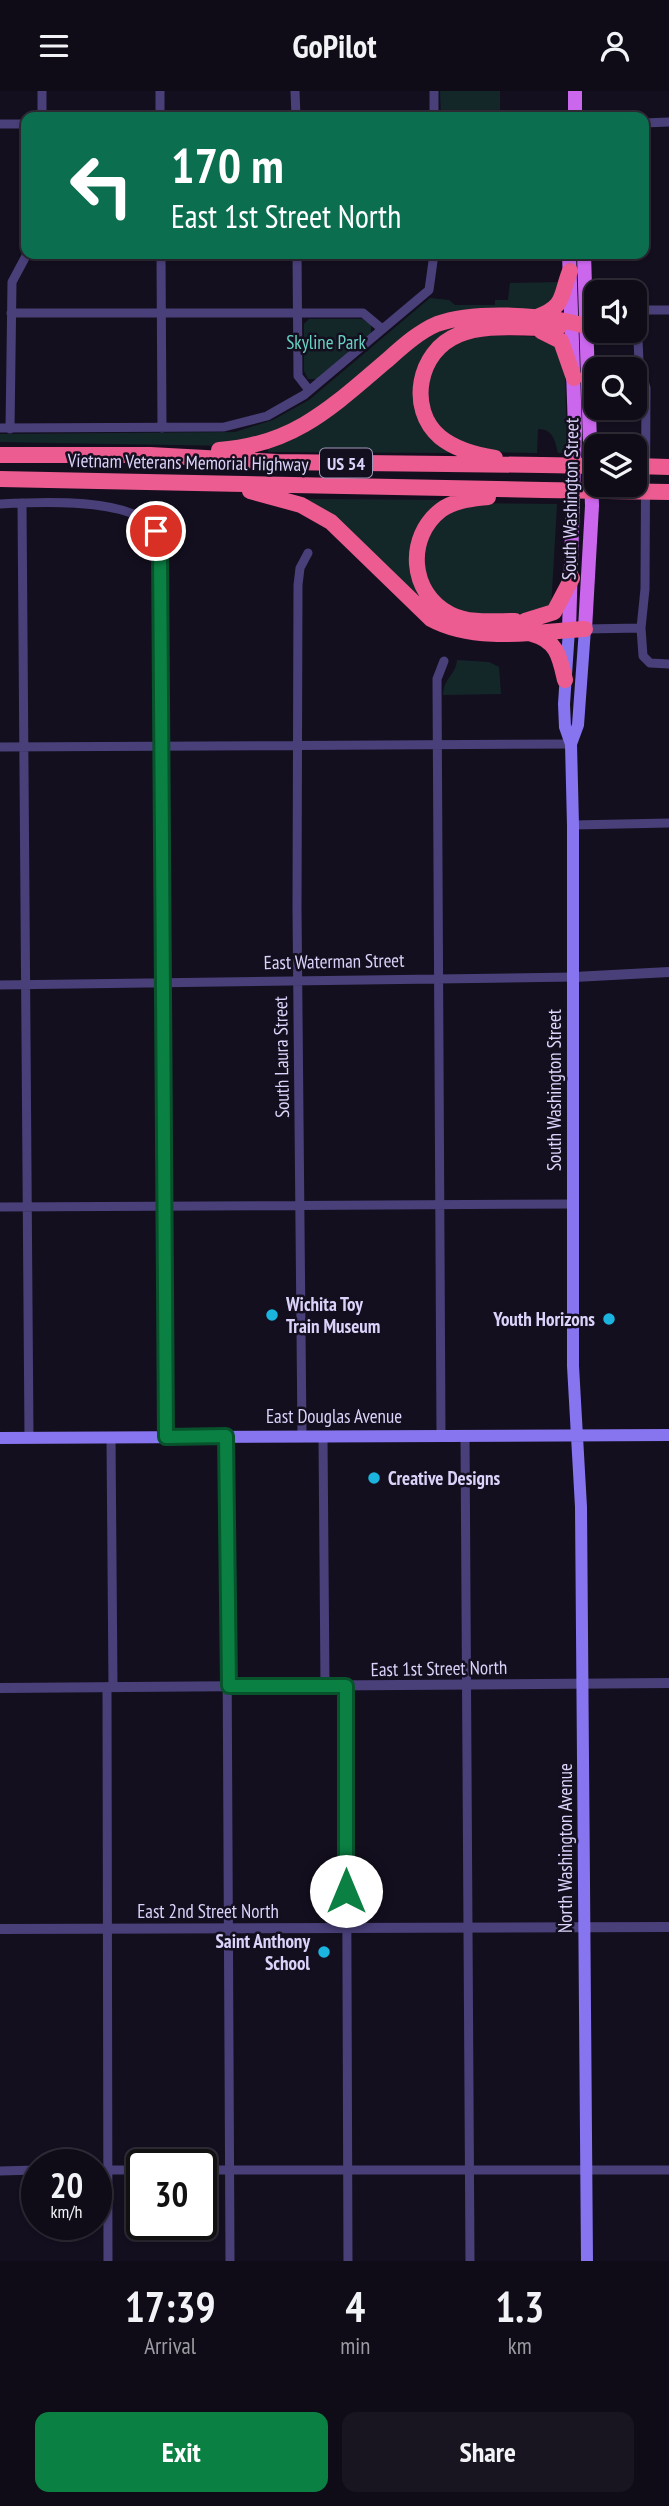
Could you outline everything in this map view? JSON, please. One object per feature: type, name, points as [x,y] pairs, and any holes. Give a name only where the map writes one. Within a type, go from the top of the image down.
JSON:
[{"type":"highway","points":[[542,465],[479,455],[454,446],[429,424],[421,402],[421,379],[426,365],[447,340],[469,331],[535,324],[561,301],[570,271]]},
{"type":"highway","points":[[150,455],[246,449],[277,440],[303,428],[411,340],[437,324],[467,318],[535,324],[582,324]]},
{"type":"highway","points":[[535,324],[561,341],[574,378]]},
{"type":"highway","name":"Vietnam Veterans Memorial Highway","points":[[0,455],[150,455],[277,462],[584,466]]},
{"type":"highway","points":[[647,466],[669,467]]},
{"type":"highway","name":"Vietnam Veterans Memorial Highway","points":[[0,479],[669,492]]},
{"type":"highway","points":[[188,482],[243,489],[301,505],[331,522],[431,619],[450,629],[534,634],[547,640],[560,655],[565,680]]},
{"type":"highway","points":[[543,490],[451,504],[424,528],[416,555],[423,588],[429,598],[450,614],[478,621],[525,621],[574,628]]},
{"type":"highway","points":[[525,621],[554,612],[572,578]]},
{"type":"highway","points":[[499,632],[574,628]]},
{"type":"main road","points":[[575,91],[575,112]]},
{"type":"main road","name":"South Washington Street","points":[[569,259],[582,324],[574,378],[572,578],[578,725],[571,744]]},
{"type":"main road","name":"South Washington Street","points":[[579,1436],[573,1366],[573,825],[571,744],[565,727],[565,680],[592,517],[582,324],[584,259]]},
{"type":"main road","name":"East Douglas Avenue","points":[[0,1438],[669,1435]]},
{"type":"main road","name":"North Washington Avenue","points":[[579,1436],[587,2261]]},
{"type":"street","points":[[42,91],[42,112]]},
{"type":"street","points":[[160,91],[160,112]]},
{"type":"street","points":[[295,91],[296,112]]},
{"type":"street","points":[[434,91],[434,112]]},
{"type":"street","points":[[649,123],[669,122]]},
{"type":"street","points":[[0,124],[21,124]]},
{"type":"street","points":[[24,259],[12,282],[5,428],[224,427],[267,416],[309,390],[429,291],[434,259]]},
{"type":"street","points":[[161,259],[162,428]]},
{"type":"street","points":[[297,259],[298,376],[309,390]]},
{"type":"street","points":[[647,311],[669,310]]},
{"type":"street","points":[[11,313],[363,313],[381,328]]},
{"type":"street","points":[[638,343],[639,363],[646,388],[645,589],[641,628],[643,656],[650,663],[669,664]]},
{"type":"street","points":[[22,503],[24,984],[30,1438]]},
{"type":"street","points":[[0,504],[71,503],[111,508],[144,520],[156,531],[160,548],[166,1437]]},
{"type":"street","name":"South Laura Street","points":[[302,1436],[298,585],[300,568],[308,553]]},
{"type":"street","points":[[574,628],[641,628]]},
{"type":"street","points":[[441,1435],[437,679],[444,661]]},
{"type":"street","points":[[0,747],[571,744]]},
{"type":"street","points":[[573,825],[669,824]]},
{"type":"street","name":"East Waterman Street","points":[[0,985],[574,977],[669,972]]},
{"type":"street","points":[[0,1207],[572,1204]]},
{"type":"street","points":[[465,1435],[470,2261]]},
{"type":"street","points":[[226,1436],[230,2261]]},
{"type":"street","points":[[323,1436],[325,1686]]},
{"type":"street","points":[[108,2149],[111,1437]]},
{"type":"street","name":"East 1st Street North","points":[[0,1688],[669,1683]]},
{"type":"street","points":[[346,1686],[348,2261]]},
{"type":"street","name":"East 2nd Street North","points":[[0,1929],[669,1927]]},
{"type":"street","points":[[217,2169],[669,2170]]},
{"type":"street","points":[[0,2171],[21,2170]]},
{"type":"street","points":[[108,2240],[108,2261]]},
{"type":"green space","points":[[440,91],[500,91],[500,112],[441,112]]},
{"type":"green space","points":[[562,282],[548,309],[458,314],[308,422],[234,446],[0,442],[0,434],[235,432],[273,420],[309,400],[430,298],[449,300],[455,305],[495,305],[495,300],[508,300],[510,283]]},
{"type":"green space","name":"Skyline Park","points":[[309,319],[362,319],[371,324],[371,333],[317,379],[308,379],[304,371],[304,324]]},
{"type":"green space","points":[[457,324],[461,329],[416,385],[451,453],[268,452],[268,448],[419,340]]},
{"type":"green space","points":[[485,335],[549,337],[565,364],[567,453],[558,453],[553,436],[543,429],[538,429],[537,453],[478,452],[438,428],[425,394],[436,358],[451,343]]},
{"type":"green space","points":[[305,499],[446,500],[414,555],[448,625]]},
{"type":"green space","points":[[474,503],[557,504],[551,609],[529,616],[467,616],[456,612],[434,592],[423,566],[425,537],[432,524],[443,513]]},
{"type":"green space","points":[[457,660],[489,662],[499,667],[501,694],[443,695],[445,684],[455,669]]},
{"type":"place","name":"Wichita Toy Train Museum","points":[[272,1315]]},
{"type":"place","name":"Youth Horizons","points":[[609,1319]]},
{"type":"place","name":"Creative Designs","points":[[374,1478]]},
{"type":"place","name":"Saint Anthony School","points":[[324,1952]]},
{"type":"route","points":[[156,531],[160,548],[160,909],[166,1437],[226,1436],[229,1686],[346,1686],[346,1891]]}]
